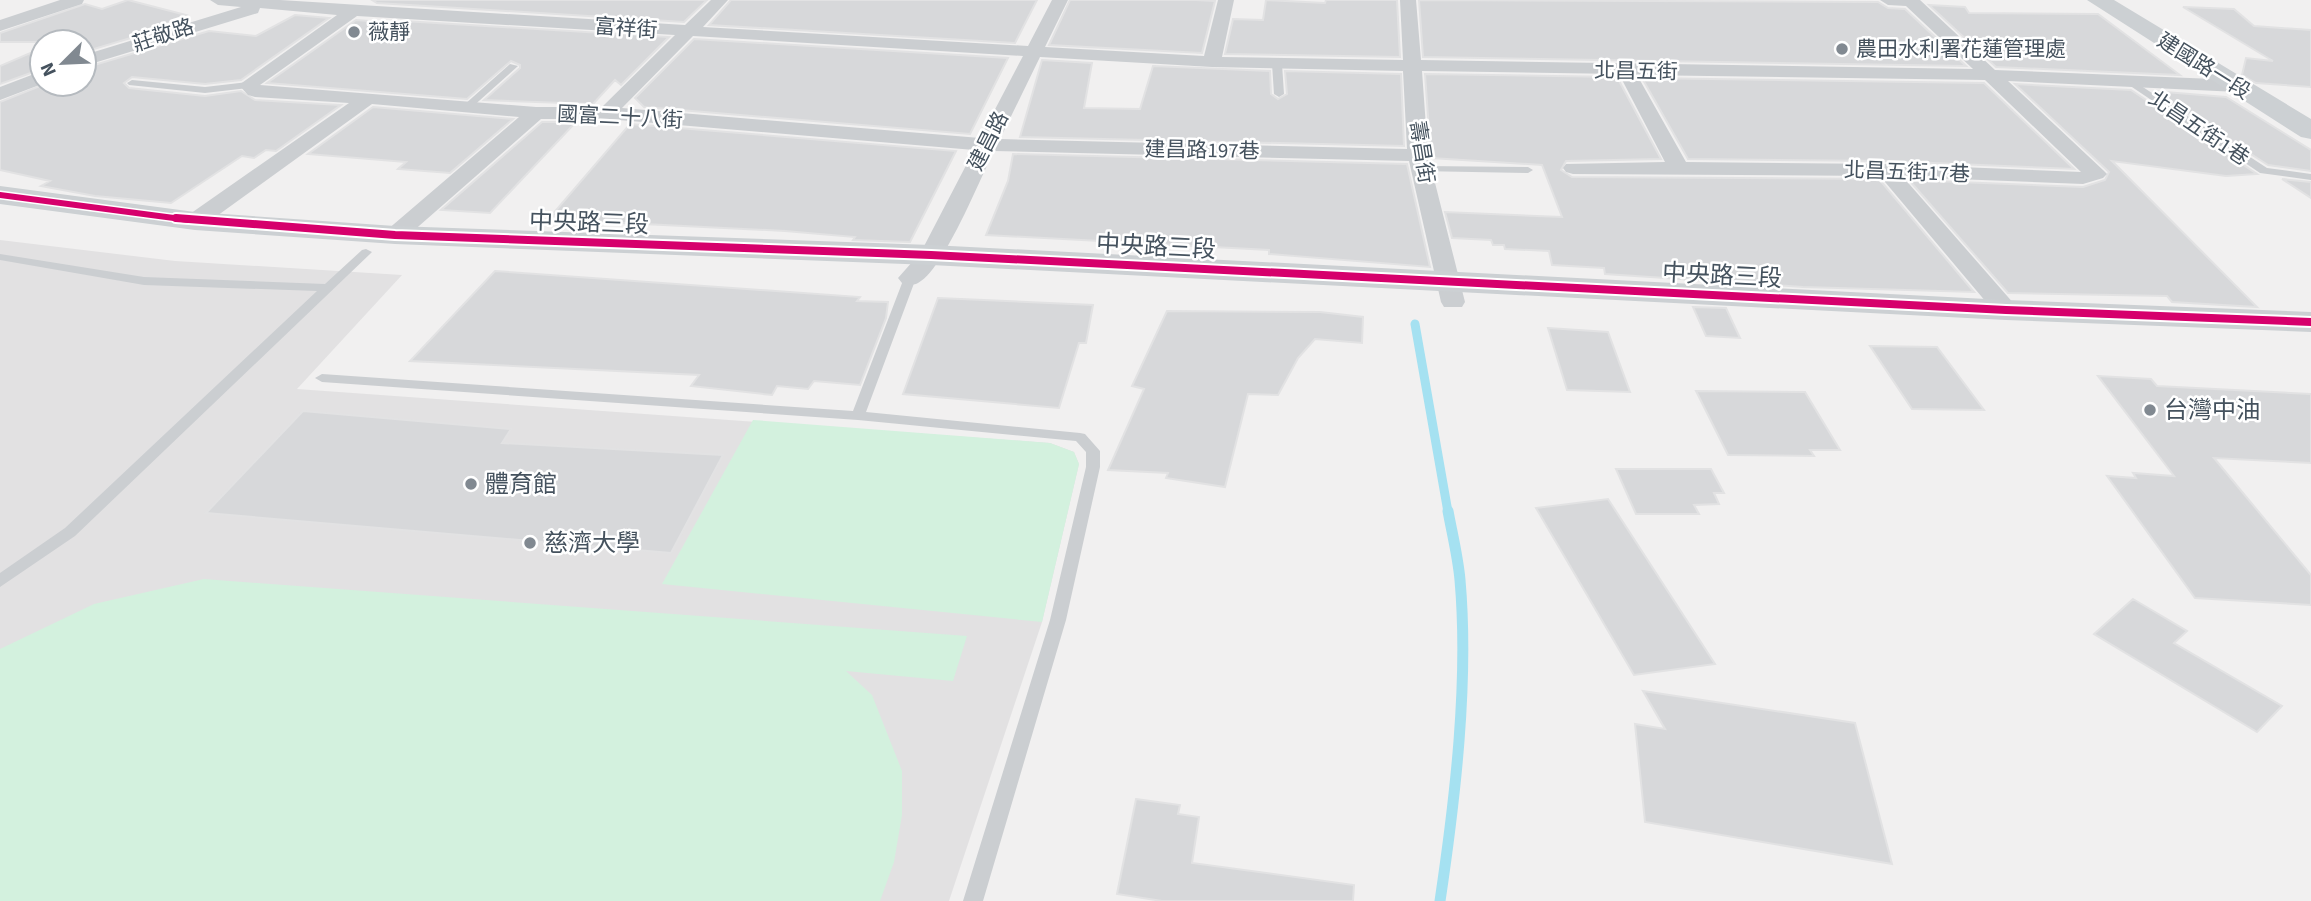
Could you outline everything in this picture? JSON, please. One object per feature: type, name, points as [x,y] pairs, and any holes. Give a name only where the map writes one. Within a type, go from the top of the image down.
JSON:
[{"type":"street","points":[[0,26],[76,0]]},
{"type":"street","name":"富祥街","points":[[218,0],[686,32],[1033,50]]},
{"type":"street","points":[[607,113],[720,0]]},
{"type":"street","name":"建昌路","points":[[921,266],[1059,0]]},
{"type":"street","points":[[1212,62],[1226,0]]},
{"type":"street","name":"壽昌街","points":[[1408,0],[1420,162],[1451,292]]},
{"type":"street","points":[[1888,0],[1911,1],[1989,75]]},
{"type":"street","name":"建國路一段","points":[[2098,0],[2311,131]]},
{"type":"street","name":"莊敬路","points":[[98,56],[188,26],[278,2]]},
{"type":"street","points":[[252,88],[353,11]]},
{"type":"street","name":"北昌五街","points":[[1033,50],[1277,64],[1989,75],[2238,86]]},
{"type":"street","points":[[1626,71],[1680,170]]},
{"type":"street","name":"北昌五街17巷","points":[[1573,168],[1885,170],[2083,178],[2096,174],[1989,75]]},
{"type":"street","points":[[0,94],[28,83]]},
{"type":"street","name":"國富二十八街","points":[[252,88],[536,113],[607,113],[985,145]]},
{"type":"street","points":[[195,221],[368,98]]},
{"type":"street","points":[[396,234],[536,113]]},
{"type":"street","name":"建昌路197巷","points":[[985,145],[1420,162]]},
{"type":"street","points":[[1885,170],[2006,310]]},
{"type":"street","name":"中央路三段","points":[[0,195],[195,221],[921,266],[1451,292],[2311,322]]},
{"type":"street","name":"中央路三段","points":[[0,219],[36,226],[174,239],[366,252],[921,266]]},
{"type":"street","name":"中央路三段","points":[[1451,292],[2311,349]]},
{"type":"lane","points":[[1277,64],[1279,94]]},
{"type":"lane","points":[[467,107],[513,66]]},
{"type":"lane","name":"北昌五街1巷","points":[[2129,81],[2264,172],[2311,177]]},
{"type":"lane","points":[[132,83],[205,90],[252,88]]},
{"type":"lane","points":[[1420,162],[1528,170]]},
{"type":"lane","points":[[0,581],[70,532],[366,252]]},
{"type":"lane","points":[[0,257],[144,281],[325,288]]},
{"type":"lane","points":[[858,416],[921,266]]},
{"type":"lane","points":[[322,378],[858,416],[1080,437],[1093,451],[1093,467],[1058,620],[973,901]]},
{"type":"shaded area","name":"慈濟大學","points":[[0,240],[175,261],[402,275],[297,389],[1050,443],[1074,452],[1079,464],[1042,622],[949,901],[0,901]]},
{"type":"green space","points":[[753,420],[1050,443],[1074,452],[1079,464],[1042,622],[662,584]]},
{"type":"green space","points":[[204,579],[967,636],[953,681],[846,671],[872,695],[902,771],[902,815],[894,862],[880,901],[0,901],[0,649],[94,604]]},
{"type":"building","points":[[128,0],[186,15],[164,25],[171,26],[98,48],[98,28],[28,28],[28,42],[0,42],[0,33],[85,4],[102,9]]},
{"type":"building","points":[[372,0],[707,0],[684,22],[377,3]]},
{"type":"building","points":[[731,0],[1037,0],[1015,43],[709,25]]},
{"type":"building","points":[[1070,0],[1215,1],[1202,53],[1049,45]]},
{"type":"building","points":[[1266,0],[1325,3],[1326,0],[1397,0],[1400,57],[1225,54],[1233,19],[1263,20]]},
{"type":"building","points":[[1419,0],[1878,2],[1888,8],[1905,9],[1966,66],[1423,57]]},
{"type":"building","points":[[1929,5],[1965,7],[1969,13],[2098,14],[2180,75],[1996,67]]},
{"type":"building","points":[[2183,7],[2234,9],[2254,26],[2311,30],[2311,87],[2256,83],[2242,75],[2246,58],[2273,61]]},
{"type":"building","points":[[295,15],[329,18],[241,80],[205,84],[132,77],[124,83],[129,88],[205,96],[241,91],[255,100],[341,105],[276,151],[266,150],[254,158],[242,156],[171,203],[95,196],[41,186],[50,181],[0,170],[0,102],[28,91],[28,98],[98,98],[98,64],[209,31],[256,36]]},
{"type":"building","points":[[356,20],[669,37],[621,85],[615,80],[593,104],[484,100],[520,68],[520,65],[511,61],[467,99],[267,83]]},
{"type":"building","points":[[694,39],[1008,58],[970,134],[644,107],[635,98]]},
{"type":"building","points":[[28,54],[28,74],[0,84],[0,66]]},
{"type":"building","points":[[1042,60],[1092,63],[1084,108],[1140,109],[1153,66],[1270,71],[1271,94],[1278,99],[1287,94],[1285,71],[1401,74],[1404,146],[1020,137]]},
{"type":"building","points":[[1425,74],[1617,77],[1661,159],[1566,161],[1561,170],[1572,177],[1879,179],[1974,292],[1803,287],[1605,274],[1604,268],[1552,265],[1549,251],[1505,249],[1504,245],[1493,245],[1491,240],[1452,238],[1445,212],[1562,217],[1542,165],[1431,158]]},
{"type":"building","points":[[1642,78],[1984,83],[2074,169],[1886,161],[1688,159]]},
{"type":"building","points":[[2015,84],[2131,90],[2257,174],[2226,176],[2112,161],[2257,307],[2172,302],[2167,296],[2008,293],[1909,180],[2083,187],[2105,180],[2109,172]]},
{"type":"building","points":[[2153,91],[2226,97],[2311,150],[2311,171],[2268,165]]},
{"type":"building","points":[[373,107],[513,119],[450,173],[398,169],[406,162],[308,154]]},
{"type":"building","points":[[542,122],[576,122],[490,213],[441,210]]},
{"type":"building","points":[[630,124],[956,151],[910,242],[853,240],[855,237],[785,231],[584,221],[587,217],[551,216]]},
{"type":"building","points":[[1013,154],[1407,164],[1430,267],[1269,254],[1269,250],[986,235],[1008,181]]},
{"type":"building","points":[[2282,179],[2311,182],[2311,198]]},
{"type":"building","points":[[495,271],[860,297],[857,301],[888,302],[886,318],[860,385],[814,381],[808,389],[777,386],[772,395],[691,386],[699,375],[410,361]]},
{"type":"building","points":[[938,298],[1093,305],[1086,343],[1079,343],[1059,408],[903,394]]},
{"type":"building","points":[[1693,307],[1726,308],[1740,338],[1706,336]]},
{"type":"building","points":[[1167,311],[1320,312],[1363,317],[1362,343],[1315,339],[1298,358],[1278,395],[1248,394],[1225,487],[1166,478],[1168,473],[1108,470],[1144,389],[1132,386]]},
{"type":"building","points":[[1548,328],[1608,332],[1630,392],[1567,390]]},
{"type":"building","points":[[1870,346],[1937,347],[1984,410],[1912,409]]},
{"type":"building","points":[[2098,376],[2151,379],[2157,386],[2311,394],[2311,463],[2214,458],[2311,575],[2311,605],[2195,598],[2107,476],[2136,478],[2133,473],[2174,476]]},
{"type":"building","points":[[1696,391],[1805,392],[1840,450],[1810,450],[1814,456],[1728,455]]},
{"type":"building","name":"體育館","points":[[303,411],[511,429],[502,443],[723,455],[671,553],[206,513]]},
{"type":"building","points":[[1616,469],[1711,469],[1724,493],[1714,493],[1719,504],[1694,505],[1699,514],[1636,514]]},
{"type":"building","points":[[1608,499],[1715,664],[1634,675],[1536,508]]},
{"type":"building","points":[[2133,599],[2187,631],[2174,643],[2282,706],[2257,732],[2094,634]]},
{"type":"building","points":[[1643,691],[1855,723],[1892,864],[1645,822],[1635,724],[1665,729]]},
{"type":"building","points":[[1136,799],[1180,805],[1178,814],[1199,817],[1192,863],[1354,885],[1353,901],[1162,901],[1117,894]]},
{"type":"waterway","points":[[1415,324],[1448,512]]},
{"type":"waterway","points":[[1440,901],[1459,741],[1463,659],[1460,580],[1448,511]]},
{"type":"cycle path","points":[[0,195],[195,221],[395,235],[931,255],[2006,310],[2311,322]]},
{"type":"place","name":"薇靜","points":[[354,32]]},
{"type":"place","name":"農田水利署花蓮管理處","points":[[1842,49]]},
{"type":"place","name":"台灣中油","points":[[2150,410]]},
{"type":"place","name":"體育館","points":[[471,484]]},
{"type":"place","name":"慈濟大學","points":[[530,543]]}]
